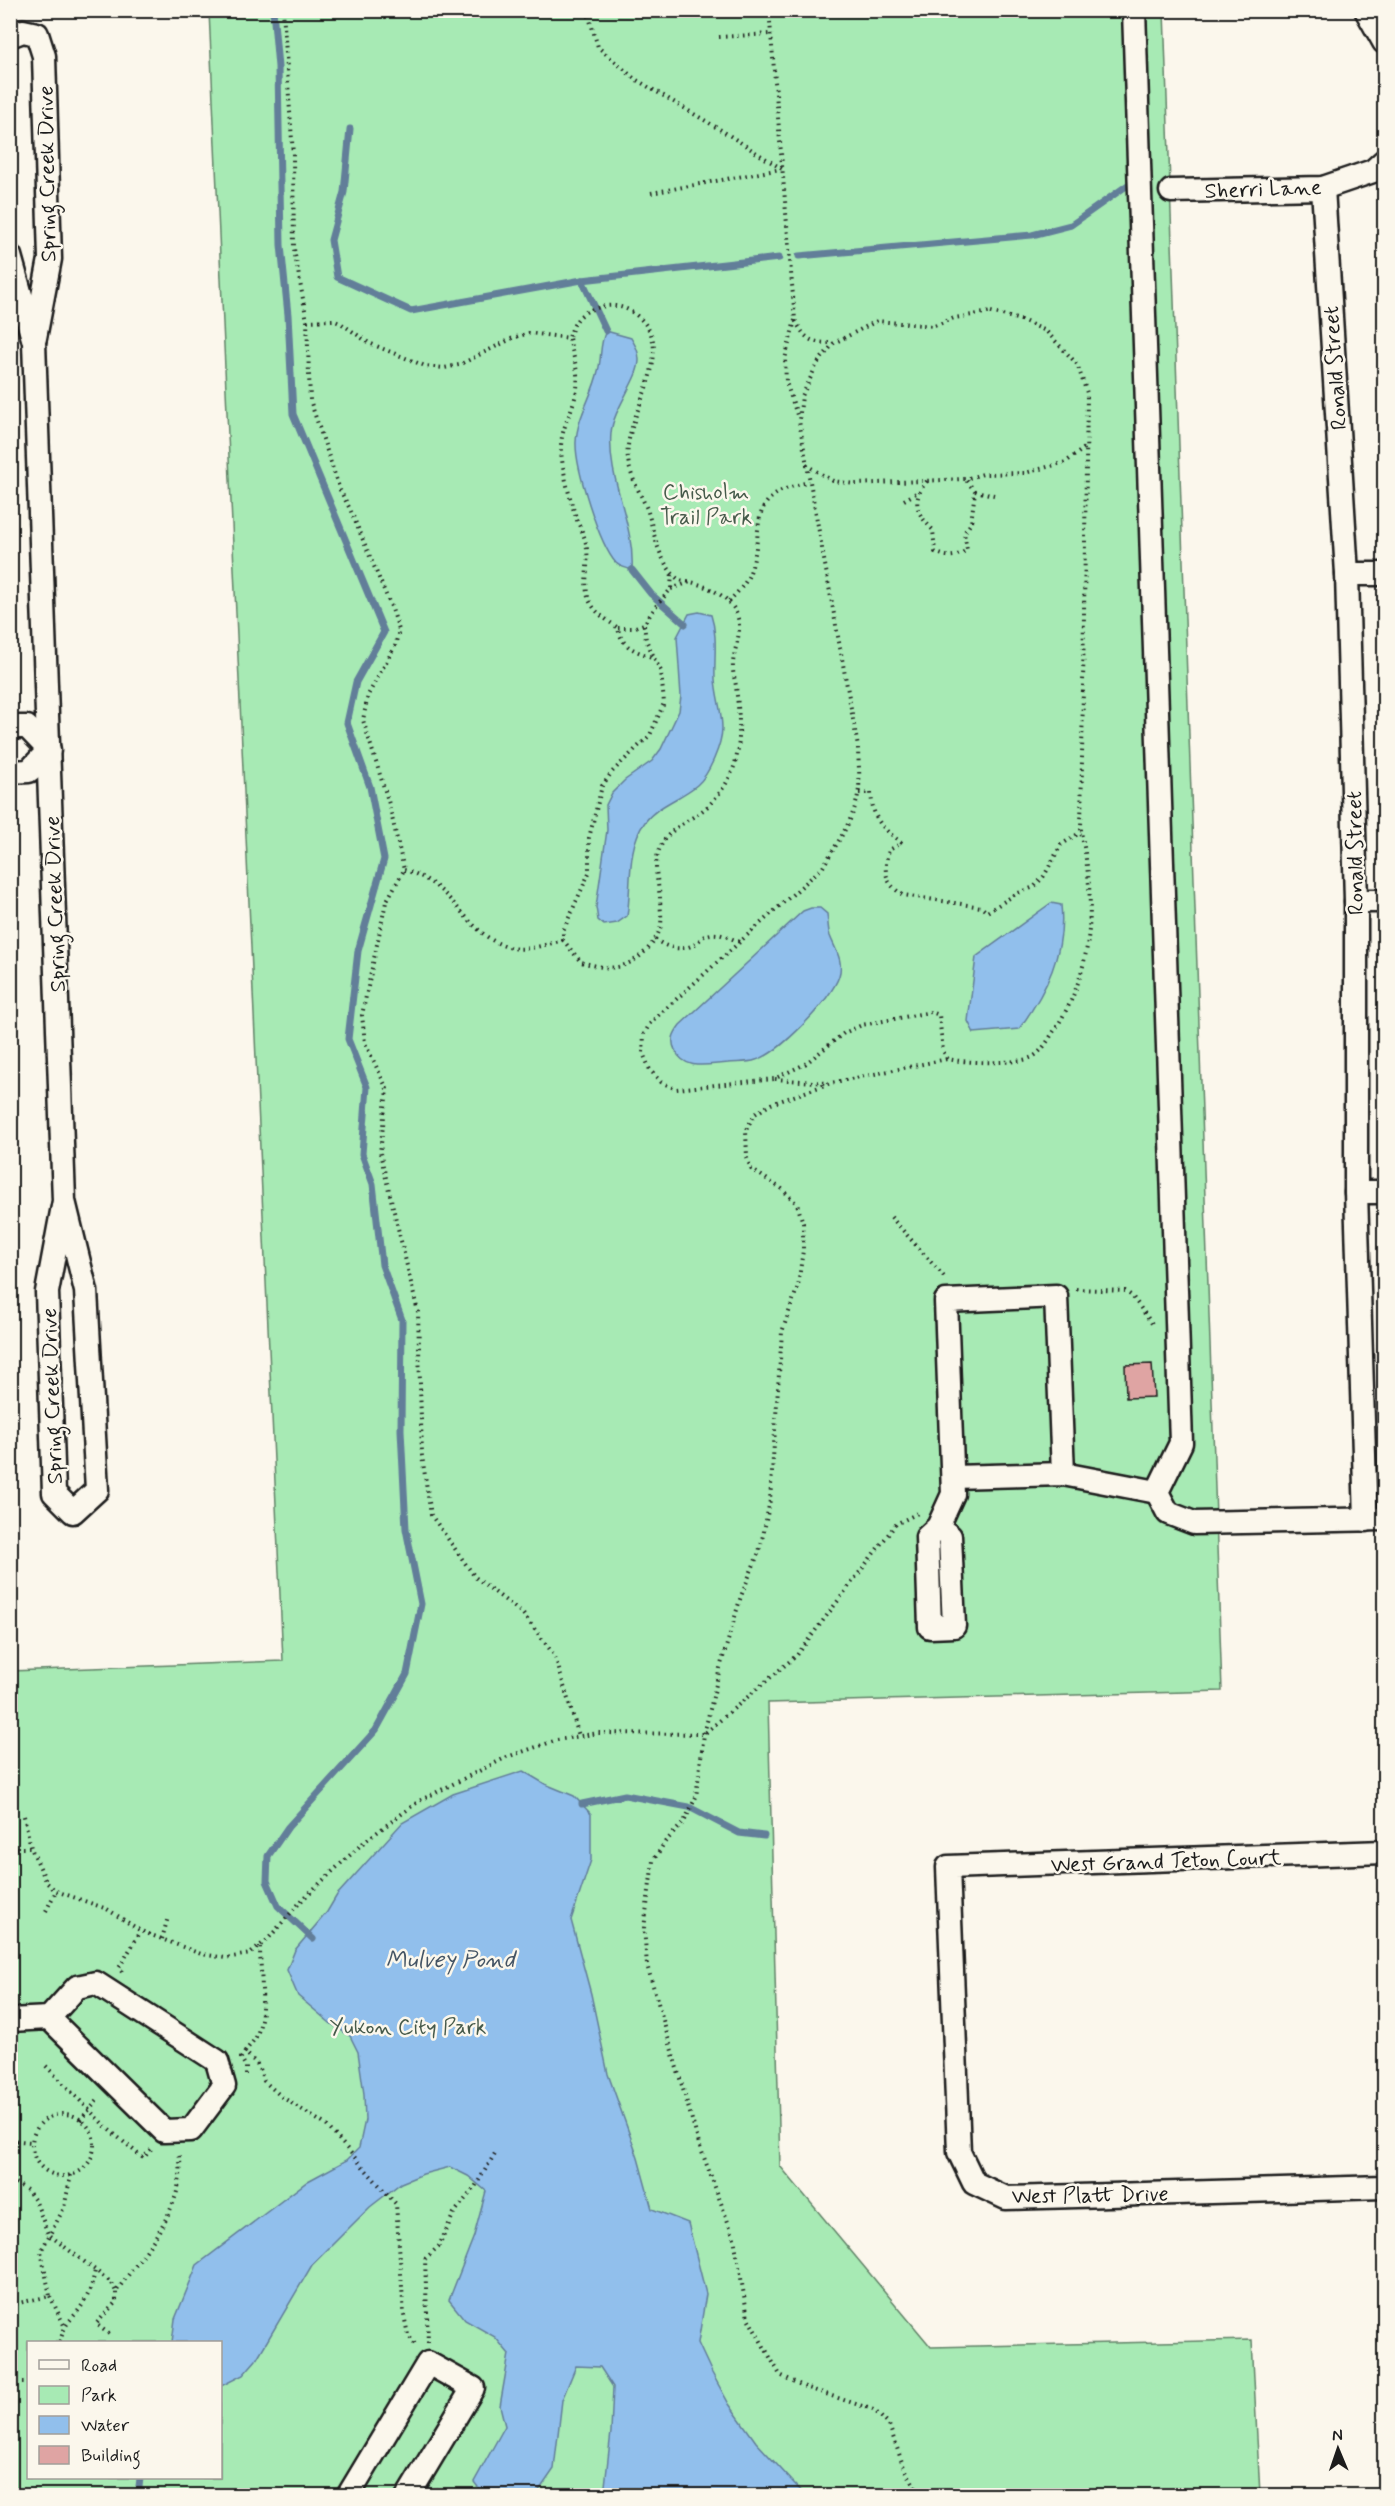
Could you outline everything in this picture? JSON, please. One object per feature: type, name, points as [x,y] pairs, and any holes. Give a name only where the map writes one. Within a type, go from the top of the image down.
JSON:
[{"type":"street","points":[[1134,10],[1181,1443],[1157,1492]]},
{"type":"street","points":[[1366,10],[1384,42]]},
{"type":"street","name":"Spring Creek Drive","points":[[10,36],[22,32],[37,34],[44,56],[50,259],[34,342],[64,1201],[86,1291],[98,1490],[73,1512],[54,1493],[47,1292],[64,1201]]},
{"type":"street","name":"Sherri Lane","points":[[1171,191],[1323,188],[1373,171],[1384,161]]},
{"type":"street","name":"Ronald Street","points":[[1323,188],[1347,573],[1356,901],[1356,1192],[1375,1519]]},
{"type":"street","name":"Spring Creek Drive","points":[[10,256],[34,342]]},
{"type":"street","points":[[1347,573],[1384,574]]},
{"type":"street","points":[[10,727],[27,727],[48,750],[29,771],[10,772]]},
{"type":"street","points":[[1356,901],[1384,900]]},
{"type":"street","points":[[1356,1192],[1384,1192]]},
{"type":"street","points":[[942,1520],[953,1494],[946,1300],[1056,1296],[1063,1474]]},
{"type":"street","points":[[953,1477],[1063,1474],[1157,1492]]},
{"type":"street","points":[[1157,1492],[1167,1513],[1194,1523],[1375,1519]]},
{"type":"street","name":"West Grand Teton Court","points":[[948,1867],[1384,1852]]},
{"type":"street","name":"West Platt Drive","points":[[948,1867],[959,2152],[974,2183],[1006,2198],[1384,2187]]},
{"type":"street","points":[[10,2020],[49,2018],[77,1987],[96,1983],[217,2061],[224,2086],[191,2130],[164,2131],[49,2018]]},
{"type":"street","points":[[348,2496],[429,2363],[473,2388],[408,2496]]},
{"type":"path","points":[[283,10],[293,155],[294,249],[307,321],[310,400],[340,490],[350,509],[399,630],[395,646],[368,695],[363,720],[389,804],[404,870],[386,902],[362,1015],[364,1044],[387,1089],[380,1153],[418,1312],[422,1456],[431,1515],[475,1577],[523,1614],[555,1656],[579,1736]]},
{"type":"path","points":[[587,10],[598,47],[635,79],[782,169]]},
{"type":"path","points":[[769,10],[795,320],[785,360],[786,382],[799,421],[858,747],[858,793],[853,812],[840,842],[823,867],[651,1022],[644,1034],[644,1053],[650,1070],[661,1083],[676,1089],[774,1079],[831,1083]]},
{"type":"path","points":[[719,37],[770,34]]},
{"type":"path","points":[[651,193],[782,169]]},
{"type":"path","points":[[644,624],[646,640],[661,671],[664,703],[658,722],[650,735],[612,772],[602,786],[589,838],[587,855],[589,873],[563,931],[563,940],[581,962],[616,967],[632,961],[643,953],[655,939],[661,925],[656,860],[659,848],[668,835],[682,822],[709,806],[728,780],[735,762],[740,723],[733,669],[739,629],[736,611],[729,601],[713,589],[678,579],[664,560],[658,546],[628,458],[628,436],[652,375],[654,354],[650,334],[642,319],[627,308],[616,305],[602,306],[587,311],[574,322],[569,338],[577,363],[577,387],[575,400],[562,434],[561,452],[573,508],[587,549],[586,580],[589,598],[597,611],[618,628],[620,637],[627,647],[654,658]]},
{"type":"path","points":[[799,421],[802,396],[817,364],[834,343],[877,321],[934,326],[954,318],[991,312],[1024,321],[1046,331],[1077,364],[1087,393],[1081,832],[1088,865],[1091,899],[1086,953],[1070,1008],[1039,1053],[1029,1059],[964,1063],[948,1059],[831,1083],[771,1104],[755,1114],[746,1130],[747,1158],[751,1169],[782,1189],[797,1204],[803,1223],[803,1250],[798,1286],[782,1332],[770,1500],[764,1531],[759,1552],[741,1596],[704,1734],[696,1797],[684,1822],[665,1842],[653,1861],[644,1928],[647,1965],[699,2144],[735,2238],[748,2318],[780,2375],[805,2387],[874,2410],[889,2425],[903,2465],[916,2488],[924,2496]]},
{"type":"path","points":[[307,321],[333,320],[369,344],[425,366],[444,368],[459,365],[513,338],[529,333],[569,338]]},
{"type":"path","points":[[795,320],[804,336],[816,343],[834,343]]},
{"type":"path","points":[[806,465],[832,482],[855,484],[965,479],[983,474],[1026,473],[1066,462],[1087,446]]},
{"type":"path","points":[[965,479],[975,491],[994,495]]},
{"type":"path","points":[[904,500],[918,492],[927,481]]},
{"type":"path","points":[[729,601],[749,576],[759,519],[764,506],[786,487],[809,482]]},
{"type":"path","points":[[918,492],[916,505],[924,521],[933,530],[935,552],[947,557],[957,556],[966,550],[964,533],[970,523],[975,491]]},
{"type":"path","points":[[671,589],[672,570]]},
{"type":"path","points":[[618,628],[633,628],[644,624],[664,595],[671,589],[692,582]]},
{"type":"path","points":[[858,793],[871,793],[872,811],[878,823],[902,843],[890,850],[884,866],[886,880],[893,889],[903,895],[981,907],[987,912],[1016,894],[1034,887],[1044,876],[1061,845],[1081,832]]},
{"type":"path","points":[[404,870],[420,874],[438,886],[472,924],[495,942],[514,949],[563,940]]},
{"type":"path","points":[[655,939],[664,946],[681,948],[695,945],[706,935],[720,934],[740,942]]},
{"type":"path","points":[[774,1079],[805,1064],[844,1033],[862,1025],[931,1012],[939,1015],[943,1051],[948,1059]]},
{"type":"path","points":[[891,1217],[948,1281],[948,1300]]},
{"type":"path","points":[[1056,1296],[1067,1290],[1098,1288],[1125,1291],[1132,1296],[1152,1321],[1154,1328]]},
{"type":"path","points":[[24,1816],[31,1848],[47,1882],[56,1891],[106,1909],[141,1931],[201,1954],[226,1958],[250,1954],[268,1939],[303,1899],[364,1842],[419,1801],[507,1757],[557,1740],[598,1733],[704,1734],[797,1655],[896,1524],[926,1509],[942,1520]]},
{"type":"path","points":[[10,1848],[31,1848]]},
{"type":"path","points":[[46,1911],[56,1891]]},
{"type":"path","points":[[162,1939],[168,1917]]},
{"type":"path","points":[[123,1975],[119,1968],[141,1931]]},
{"type":"path","points":[[246,2080],[246,2067],[241,2058],[256,2037],[262,2010],[260,1946]]},
{"type":"path","points":[[245,2052],[258,2064],[264,2081],[282,2097],[326,2125],[396,2204],[404,2315],[408,2335],[429,2363]]},
{"type":"path","points":[[46,2066],[107,2128],[143,2158],[156,2145]]},
{"type":"path","points":[[80,2120],[105,2093]]},
{"type":"path","points":[[58,2114],[70,2115],[89,2128],[94,2147],[90,2161],[81,2171],[60,2176],[49,2173],[39,2165],[33,2156],[32,2142],[36,2130],[44,2120],[58,2114]]},
{"type":"path","points":[[10,2140],[32,2142]]},
{"type":"path","points":[[429,2363],[426,2259],[440,2246],[454,2213],[475,2187],[497,2150]]},
{"type":"path","points":[[172,2153],[186,2152]]},
{"type":"path","points":[[116,2292],[164,2221],[179,2182],[182,2164],[179,2153]]},
{"type":"path","points":[[64,2325],[50,2296],[40,2251],[64,2208],[71,2175]]},
{"type":"path","points":[[10,2180],[27,2190],[36,2202],[48,2234],[112,2283],[116,2292],[116,2302],[96,2324],[109,2334]]},
{"type":"path","points":[[60,2341],[64,2325],[83,2304],[92,2286],[95,2269]]},
{"type":"path","points":[[10,2305],[50,2296]]},
{"type":"path","points":[[10,2383],[27,2384]]},
{"type":"green space","name":"Chisholm Trail Park","points":[[209,11],[1164,11],[1222,1691],[768,1703],[780,2166],[931,2347],[1252,2340],[1260,2495],[11,2495],[10,1671],[283,1661]]},
{"type":"water","points":[[606,331],[631,338],[639,357],[638,368],[616,414],[611,433],[613,468],[629,535],[632,570],[616,563],[602,540],[589,505],[577,454],[579,424],[596,380],[602,341]]},
{"type":"water","points":[[699,612],[711,615],[714,631],[715,679],[722,722],[720,742],[714,759],[702,780],[656,811],[645,822],[639,832],[632,855],[627,916],[617,923],[604,925],[598,920],[596,907],[607,830],[606,805],[612,793],[625,780],[652,761],[661,749],[679,711],[681,696],[677,637],[689,614]]},
{"type":"water","points":[[1051,903],[1061,905],[1060,939],[1052,971],[1038,1001],[1019,1029],[974,1033],[968,1021],[976,957]]},
{"type":"water","points":[[820,908],[827,914],[829,934],[840,965],[839,976],[834,986],[816,1011],[778,1048],[756,1060],[698,1065],[679,1057],[673,1040],[680,1025],[803,911]]},
{"type":"water","name":"Mulvey Pond","points":[[523,1771],[545,1784],[574,1796],[591,1814],[591,1860],[571,1920],[591,1994],[608,2074],[638,2158],[652,2209],[688,2223],[706,2294],[698,2343],[712,2373],[729,2404],[756,2442],[805,2495],[604,2495],[613,2387],[600,2367],[576,2366],[562,2400],[554,2469],[536,2495],[484,2495],[474,2482],[505,2426],[500,2406],[509,2354],[495,2337],[465,2320],[449,2300],[474,2236],[486,2191],[468,2176],[450,2167],[401,2183],[370,2207],[312,2265],[256,2360],[243,2375],[222,2386],[222,2341],[172,2341],[175,2319],[197,2265],[308,2181],[347,2160],[359,2148],[365,2120],[358,2052],[350,2036],[330,2023],[298,1996],[287,1970],[295,1950],[327,1912],[337,1895],[402,1823],[453,1794]]},
{"type":"building","points":[[1152,1364],[1154,1397],[1126,1398],[1125,1365]]},
{"type":"waterway","points":[[273,10],[278,67],[281,245],[288,315],[293,414],[384,632],[356,682],[347,723],[370,787],[384,859],[358,951],[348,1039],[367,1087],[362,1154],[373,1184],[382,1265],[402,1320],[401,1430],[406,1529],[421,1604],[407,1674],[376,1730],[288,1827],[268,1856],[267,1881],[278,1906],[313,1939]]},
{"type":"waterway","points":[[350,129],[344,192],[331,240],[337,277],[411,311],[582,280],[779,258]]},
{"type":"waterway","points":[[799,256],[1032,235],[1071,225],[1132,182]]},
{"type":"waterway","points":[[582,280],[606,331]]},
{"type":"waterway","points":[[632,570],[651,594],[685,624]]},
{"type":"waterway","points":[[582,1804],[625,1795],[689,1807],[739,1833],[764,1836]]},
{"type":"waterway","points":[[138,2496],[140,2479]]},
{"type":"park label","name":"Yukon City Park","points":[[408,2026]]}]
